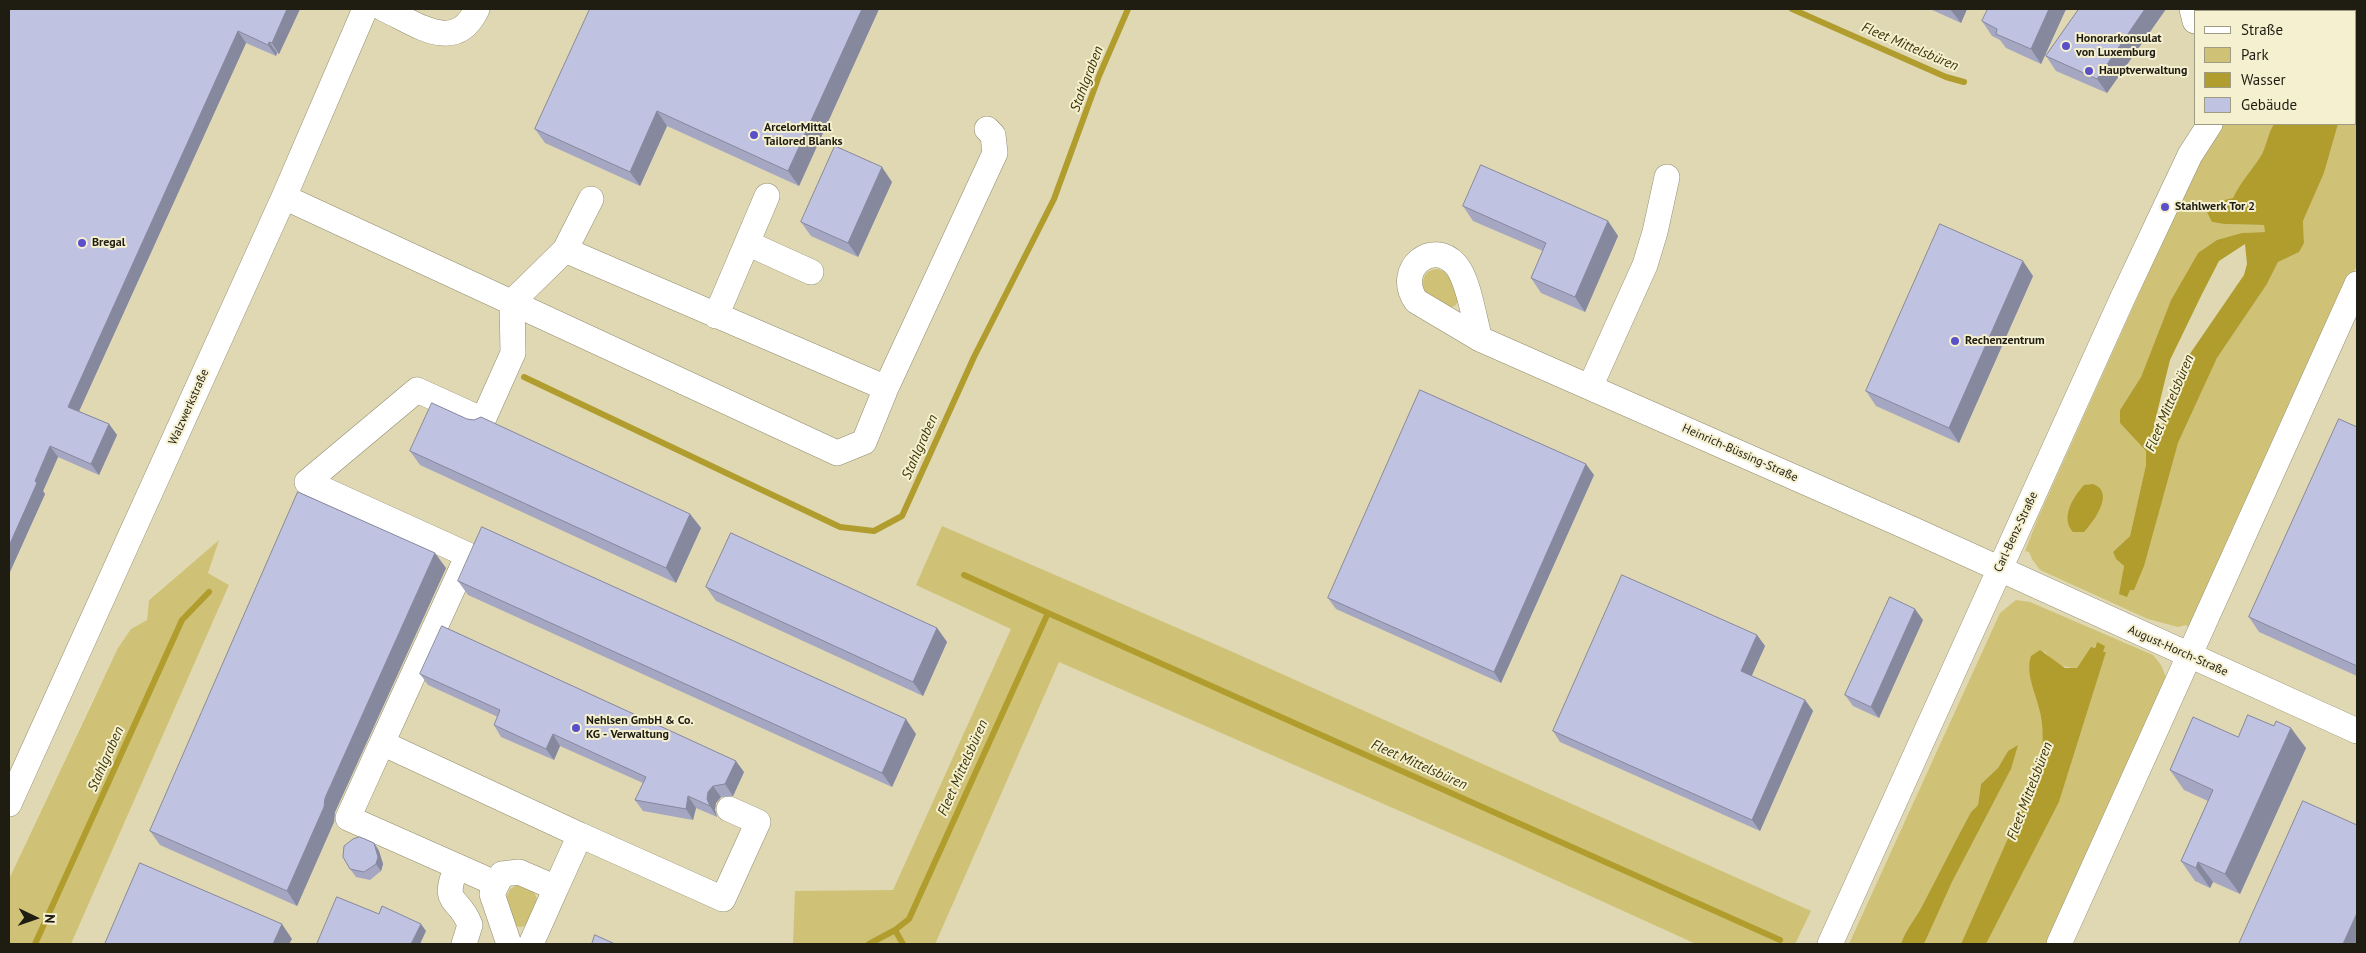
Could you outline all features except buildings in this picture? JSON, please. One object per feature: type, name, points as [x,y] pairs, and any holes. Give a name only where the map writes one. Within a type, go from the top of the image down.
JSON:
[{"type":"street","name":"Walzwerkstraße","points":[[9,804],[284,197],[365,9]]},
{"type":"street","points":[[384,9],[444,35],[457,32],[469,25],[477,9]]},
{"type":"street","name":"Carl-Benz-Straße","points":[[1830,944],[1999,569],[2190,155],[2209,125]]},
{"type":"street","points":[[284,197],[837,452],[864,442],[886,388],[995,153],[993,135],[987,129]]},
{"type":"street","points":[[1590,387],[1645,265],[1655,232],[1667,177]]},
{"type":"street","points":[[716,316],[767,196]]},
{"type":"street","points":[[497,884],[348,818],[468,554],[306,482],[417,390],[482,420],[513,353],[512,302],[565,250],[591,199]]},
{"type":"street","points":[[747,244],[811,272]]},
{"type":"street","points":[[565,250],[886,388]]},
{"type":"street","points":[[2059,944],[2357,284]]},
{"type":"street","name":"Heinrich-Büssing-Straße","points":[[1480,339],[1999,569]]},
{"type":"street","name":"August-Horch-Straße","points":[[1999,569],[2357,731]]},
{"type":"street","points":[[382,743],[723,899],[758,822],[729,809]]},
{"type":"street","points":[[531,944],[580,834]]},
{"type":"street","points":[[457,866],[448,890],[452,900],[468,918],[470,925],[464,944]]},
{"type":"street","points":[[510,944],[492,894],[502,874],[519,872],[556,888]]},
{"type":"shaded area","points":[[9,9],[2357,9],[2357,944],[71,944],[229,585],[208,573],[218,541],[149,599],[147,620],[131,629],[94,697],[9,879]]},
{"type":"green space","points":[[2357,9],[2357,265],[2194,624],[2190,629],[2186,625],[2178,627],[2148,619],[2040,570],[2029,552],[2025,551],[2038,518],[2198,163],[2221,125],[2273,125],[2262,154],[2233,198],[2219,201],[2212,222],[2265,225],[2265,232],[2242,233],[2198,253],[2171,300],[2141,377],[2120,410],[2120,423],[2146,451],[2146,465],[2130,536],[2113,552],[2116,559],[2124,566],[2123,574],[2165,486],[2178,443],[2217,358],[2267,284],[2278,262],[2304,243],[2303,221],[2324,173],[2338,125],[2356,125],[2356,10],[2333,10]]},
{"type":"green space","points":[[1438,269],[1449,277],[1458,300],[1456,305],[1450,308],[1424,294],[1424,277],[1429,272]]},
{"type":"green space","points":[[942,526],[1226,649],[1811,911],[1795,944],[1696,944],[1498,854],[1059,662],[936,942],[937,944],[793,944],[795,891],[893,890],[1011,629],[916,585]]},
{"type":"green space","points":[[219,540],[208,573],[229,585],[71,944],[9,944],[9,879],[118,648],[131,629],[147,620],[149,600]]},
{"type":"green space","points":[[2016,600],[2030,602],[2153,655],[2161,665],[2166,677],[2050,944],[1986,944],[2059,802],[2106,652],[2103,653],[2097,642],[2077,668],[2059,664],[2044,651],[2040,711],[2044,740],[2040,766],[1961,944],[1924,944],[1952,882],[2011,769],[2008,751],[1998,768],[1981,784],[1978,805],[1971,812],[1901,944],[1849,944],[2000,613]]},
{"type":"green space","points":[[519,884],[533,889],[537,899],[527,925],[521,927],[515,926],[506,898],[510,889]]},
{"type":"water","points":[[2273,125],[2338,125],[2324,173],[2303,221],[2304,243],[2299,252],[2278,262],[2267,284],[2217,358],[2178,443],[2144,566],[2134,590],[2130,590],[2127,597],[2119,594],[2124,566],[2116,559],[2113,552],[2130,536],[2146,465],[2146,451],[2120,423],[2120,410],[2141,377],[2171,300],[2198,253],[2217,240],[2242,233],[2265,232],[2264,225],[2212,222],[2206,210],[2219,201],[2233,198],[2262,154]],"holes":[[[2245,244],[2247,264],[2244,275],[2185,361],[2160,431],[2154,425],[2170,360],[2219,261]]]},
{"type":"water","points":[[2093,484],[2102,493],[2103,500],[2101,506],[2093,521],[2084,532],[2073,532],[2068,520],[2072,501],[2084,485]]},
{"type":"water","points":[[2097,642],[2105,646],[2103,652],[2106,652],[2059,802],[1986,944],[1961,944],[2040,766],[2042,726],[2030,677],[2031,656],[2040,650],[2065,668],[2077,668],[2091,647],[2095,648]]},
{"type":"water","points":[[2018,745],[2011,769],[1952,882],[1924,944],[1901,944],[1971,812],[1978,805],[1981,784],[1998,768],[2008,751]]},
{"type":"waterway","name":"Stahlgraben","points":[[524,377],[840,527],[874,531],[902,516],[974,357],[1054,199],[1099,76],[1128,9]]},
{"type":"waterway","name":"Fleet Mittelsbüren","points":[[1792,9],[1946,77],[1964,82]]},
{"type":"waterway","name":"Fleet Mittelsbüren","points":[[964,575],[1048,613]]},
{"type":"waterway","name":"Stahlgraben","points":[[35,944],[182,620],[209,592]]},
{"type":"waterway","name":"Fleet Mittelsbüren","points":[[869,944],[895,930],[909,919],[1048,613],[1780,940]]},
{"type":"waterway","name":"Fleet Mittelsbüren","points":[[895,930],[903,944]]},
{"type":"place","name":"Honorarkonsulat von Luxemburg","points":[[2066,46]]},
{"type":"place","name":"Hauptverwaltung","points":[[2089,71]]},
{"type":"place","name":"ArcelorMittal Tailored Blanks","points":[[754,135]]},
{"type":"place","name":"Stahlwerk Tor 2","points":[[2165,207]]},
{"type":"place","name":"Bregal","points":[[82,243]]},
{"type":"place","name":"Rechenzentrum","points":[[1955,341]]},
{"type":"place","name":"Nehlsen GmbH & Co. KG - Verwaltung","points":[[576,728]]}]
